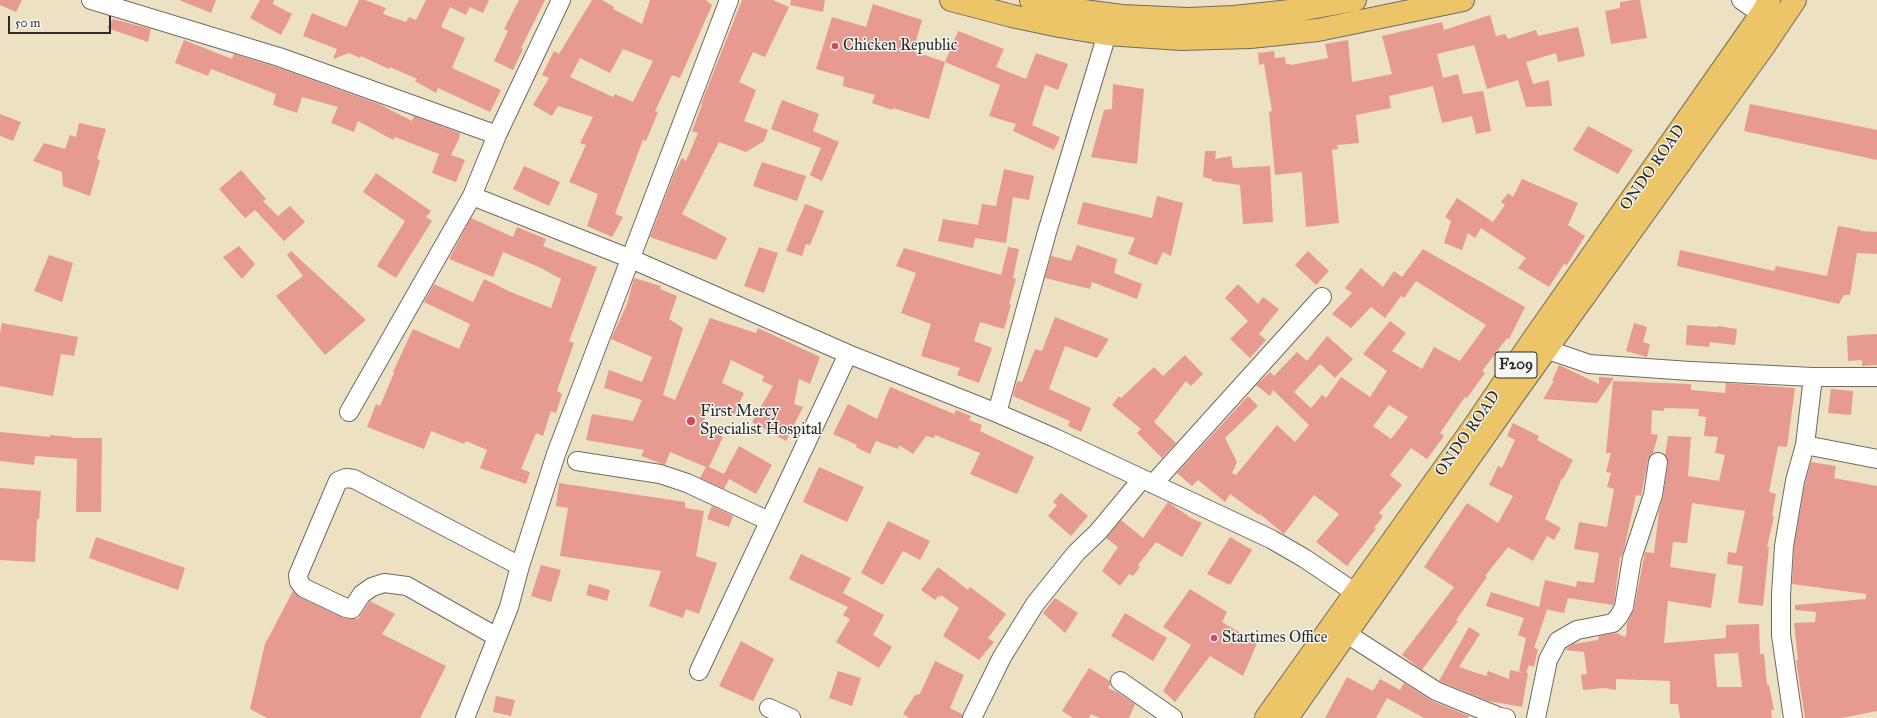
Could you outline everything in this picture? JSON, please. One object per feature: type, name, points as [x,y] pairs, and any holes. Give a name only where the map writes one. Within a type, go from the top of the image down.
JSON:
[{"type":"main road","points":[[951,0],[1012,16],[1107,34],[1181,39],[1250,37],[1318,30],[1463,0]]},
{"type":"main road","points":[[1031,0],[1069,9],[1107,14],[1188,19],[1234,17],[1300,10],[1355,0]]},
{"type":"main road","name":"ONDO ROAD","points":[[1266,718],[1361,597],[1471,431],[1538,347],[1764,46],[1796,0]]},
{"type":"main road","name":"ONDO ROAD","points":[[1538,347],[1764,6]]},
{"type":"main road","name":"ONDO ROAD","points":[[1287,718],[1347,634],[1361,597]]},
{"type":"street","points":[[91,0],[279,57],[497,134]]},
{"type":"street","points":[[349,412],[472,196],[497,134],[562,0]]},
{"type":"street","points":[[465,718],[509,607],[520,566],[556,454],[629,258],[729,0]]},
{"type":"street","points":[[1741,0],[1764,6]]},
{"type":"street","points":[[997,413],[1047,232],[1107,34]]},
{"type":"street","points":[[472,196],[629,258],[848,354],[997,413],[1055,438],[1271,539],[1304,558],[1361,597]]},
{"type":"street","points":[[972,718],[1002,657],[1035,604],[1076,553],[1148,481],[1322,297]]},
{"type":"street","points":[[1538,347],[1589,364],[1814,377],[1877,377]]},
{"type":"street","points":[[699,671],[848,354]]},
{"type":"street","points":[[1793,718],[1780,635],[1784,546],[1795,481],[1805,445],[1814,377]]},
{"type":"street","points":[[1805,445],[1877,459]]},
{"type":"street","points":[[577,461],[660,474],[688,482],[769,521]]},
{"type":"street","points":[[1536,718],[1548,660],[1558,641],[1577,630],[1613,622],[1619,616],[1624,606],[1632,558],[1653,495],[1658,462]]},
{"type":"street","points":[[497,638],[407,586],[384,583],[372,587],[362,594],[352,609],[346,608],[304,588],[299,582],[298,575],[338,481],[346,478],[354,479],[520,566]]},
{"type":"street","points":[[1347,634],[1436,691],[1500,717],[1506,718]]},
{"type":"street","points":[[1120,681],[1173,718]]},
{"type":"street","points":[[769,708],[791,718]]},
{"type":"building","points":[[0,0],[22,0],[16,12],[0,5]]},
{"type":"building","points":[[179,0],[216,0],[211,13]]},
{"type":"building","points":[[260,0],[274,0],[273,4],[292,14],[281,35],[250,18]]},
{"type":"building","points":[[359,0],[365,0],[386,8],[383,14],[406,22],[409,17],[416,20],[426,0],[489,0],[483,13],[470,7],[466,15],[450,7],[441,27],[465,38],[452,68],[501,90],[490,112],[438,88],[436,93],[415,81],[417,79],[390,67],[389,69],[361,56],[360,58],[349,53],[333,59],[337,49],[303,36],[312,13],[346,27]]},
{"type":"building","points":[[519,0],[545,0],[521,48],[523,49],[513,70],[494,61],[508,31],[504,29]]},
{"type":"building","points":[[592,0],[602,0],[614,7],[613,9],[642,24],[650,0],[706,0],[712,5],[680,78],[672,75],[655,111],[658,112],[646,141],[643,140],[615,214],[623,217],[612,237],[587,226],[598,194],[569,182],[586,145],[580,143],[593,117],[558,106],[552,116],[533,105],[549,78],[542,75],[554,51],[559,54]],"holes":[[[623,49],[653,61],[633,102],[615,94],[613,97],[570,77],[580,58],[610,73]]]},
{"type":"building","points":[[742,0],[773,0],[789,7],[765,57],[753,52],[739,82],[756,90],[744,121],[768,130],[764,141],[746,152],[719,142],[682,214],[727,238],[716,260],[650,237],[674,174],[682,158],[686,161],[698,133],[692,131],[702,105],[701,104]]},
{"type":"building","points":[[791,0],[825,0],[823,12],[790,5]]},
{"type":"building","points":[[1640,0],[1647,38],[1611,44],[1605,11],[1620,8],[1620,2]]},
{"type":"building","points":[[873,4],[922,20],[913,51],[945,62],[929,119],[893,108],[892,110],[872,103],[875,95],[843,86],[844,77],[816,69],[832,17],[866,27]]},
{"type":"building","points":[[1490,15],[1496,36],[1505,34],[1508,39],[1536,30],[1538,36],[1578,27],[1585,56],[1558,62],[1556,53],[1526,62],[1533,84],[1549,80],[1552,106],[1526,107],[1518,80],[1487,89],[1474,45],[1437,54],[1443,78],[1458,74],[1463,94],[1483,91],[1491,131],[1476,134],[1472,116],[1442,123],[1433,86],[1389,96],[1391,108],[1356,115],[1359,143],[1337,145],[1338,149],[1332,150],[1339,223],[1306,227],[1302,172],[1275,175],[1269,112],[1272,111],[1264,64],[1259,65],[1258,53],[1274,51],[1275,58],[1285,57],[1286,64],[1291,65],[1328,58],[1325,44],[1348,40],[1352,82],[1392,74],[1382,36],[1442,22],[1444,30]]},
{"type":"building","points":[[113,19],[151,29],[148,42],[107,28]]},
{"type":"building","points":[[958,31],[1004,49],[996,67],[1026,79],[1036,53],[1068,64],[1058,90],[1045,85],[1032,125],[1060,137],[1054,150],[1013,131],[1016,124],[989,116],[1000,85],[945,62]]},
{"type":"building","points":[[184,40],[232,59],[234,54],[276,67],[379,104],[412,121],[414,116],[460,133],[459,139],[451,155],[465,160],[456,182],[432,173],[439,154],[395,137],[393,140],[358,121],[354,132],[331,123],[338,107],[302,97],[297,113],[273,105],[276,94],[211,69],[208,76],[175,63]]},
{"type":"building","points":[[1113,84],[1144,89],[1137,164],[1091,157],[1104,110],[1112,109]]},
{"type":"building","points":[[782,100],[819,114],[813,131],[839,142],[822,181],[810,175],[821,148],[771,129]]},
{"type":"building","points":[[1750,104],[1877,130],[1877,160],[1744,131]]},
{"type":"building","points":[[0,114],[21,122],[13,141],[0,136]]},
{"type":"building","points":[[79,123],[106,129],[97,159],[100,160],[90,196],[63,186],[62,172],[33,161],[44,143],[65,149],[70,135],[76,137]]},
{"type":"building","points":[[1588,126],[1633,150],[1618,174],[1573,150]]},
{"type":"building","points":[[1205,151],[1216,151],[1215,159],[1231,156],[1233,168],[1270,166],[1273,222],[1243,224],[1240,185],[1212,181],[1212,179],[1203,177]]},
{"type":"building","points":[[762,162],[806,176],[797,201],[753,186]]},
{"type":"building","points":[[524,166],[560,182],[549,206],[513,189]]},
{"type":"building","points":[[1004,169],[1034,176],[1029,200],[1013,197],[1006,243],[975,238],[973,248],[938,241],[943,219],[978,225],[982,204],[996,206]]},
{"type":"building","points":[[241,170],[266,199],[263,201],[278,216],[290,206],[305,222],[284,241],[255,210],[245,218],[219,189]]},
{"type":"building","points":[[376,173],[431,211],[426,217],[432,221],[396,278],[377,266],[405,221],[363,192]]},
{"type":"building","points":[[1522,179],[1578,203],[1568,225],[1585,236],[1567,265],[1564,264],[1549,287],[1518,268],[1526,258],[1481,228],[1475,238],[1468,233],[1462,250],[1444,243],[1451,221],[1445,217],[1457,198],[1493,222],[1505,205],[1501,202],[1508,193],[1513,197]]},
{"type":"building","points":[[1157,196],[1183,203],[1171,256],[1163,252],[1157,265],[1128,254],[1135,238],[1077,224],[1083,202],[1152,218]]},
{"type":"building","points":[[805,204],[824,211],[810,245],[806,244],[802,256],[786,251]]},
{"type":"building","points":[[471,218],[513,237],[517,227],[546,239],[543,246],[597,267],[569,341],[574,343],[557,391],[562,394],[556,413],[551,411],[543,436],[536,433],[521,469],[530,472],[526,484],[480,468],[487,450],[466,441],[464,444],[431,431],[424,449],[367,427],[376,404],[380,406],[394,373],[393,372],[413,329],[459,349],[470,324],[424,302],[434,284],[473,302],[484,279],[513,293],[551,308],[561,279],[539,267],[503,252],[493,277],[449,259]]},
{"type":"building","points":[[1838,226],[1861,230],[1860,231],[1877,232],[1877,254],[1857,253],[1850,295],[1844,295],[1839,304],[1677,266],[1680,250],[1774,271],[1776,266],[1827,276]]},
{"type":"building","points":[[1077,245],[1117,259],[1114,273],[1142,284],[1137,299],[1092,282],[1090,289],[1045,278],[1051,256],[1071,261]]},
{"type":"building","points":[[239,246],[255,264],[242,279],[223,257]]},
{"type":"building","points":[[759,247],[778,253],[764,293],[744,286]]},
{"type":"building","points":[[1008,247],[1019,249],[1013,278],[1016,279],[1009,304],[1011,305],[1004,329],[980,322],[974,341],[992,348],[979,383],[957,375],[960,368],[921,356],[931,324],[901,313],[916,273],[896,266],[904,248],[1001,275]]},
{"type":"building","points":[[1423,249],[1525,307],[1509,339],[1507,338],[1482,371],[1485,373],[1467,398],[1465,397],[1440,433],[1444,436],[1427,459],[1411,448],[1390,475],[1402,485],[1379,513],[1383,516],[1374,528],[1376,529],[1347,566],[1316,542],[1339,514],[1314,495],[1284,534],[1260,514],[1259,515],[1230,494],[1225,502],[1198,480],[1192,486],[1177,473],[1248,396],[1258,406],[1225,438],[1237,462],[1232,473],[1236,475],[1277,425],[1295,442],[1309,425],[1273,390],[1270,396],[1256,385],[1270,372],[1274,376],[1297,352],[1307,361],[1327,336],[1353,359],[1335,378],[1320,364],[1294,392],[1311,408],[1322,395],[1326,398],[1341,377],[1370,397],[1387,371],[1363,354],[1390,321],[1406,333],[1392,351],[1422,369],[1434,347],[1460,361],[1486,325],[1416,281],[1404,298],[1401,296],[1385,318],[1371,307],[1351,328],[1332,314],[1352,293],[1345,288],[1361,268],[1383,287],[1394,271],[1402,277]],"holes":[[[1389,405],[1408,417],[1391,439],[1373,426]]]},
{"type":"building","points":[[291,251],[366,320],[325,355],[276,296],[303,276],[287,255]]},
{"type":"building","points":[[1308,251],[1329,271],[1316,285],[1295,265]]},
{"type":"building","points":[[49,255],[73,263],[62,302],[34,291]]},
{"type":"building","points":[[634,278],[661,286],[660,289],[677,296],[669,319],[683,328],[663,395],[675,400],[710,318],[756,333],[758,328],[820,357],[810,384],[799,379],[794,404],[803,407],[786,441],[752,422],[773,386],[762,381],[764,376],[731,360],[722,383],[744,393],[733,417],[710,406],[702,425],[723,437],[709,467],[724,474],[739,446],[772,465],[756,494],[729,479],[724,489],[700,478],[706,467],[670,452],[665,465],[641,456],[644,450],[586,440],[592,414],[633,421],[642,400],[604,388],[609,370],[642,382],[652,357],[611,339],[627,304]]},
{"type":"building","points":[[1238,284],[1258,304],[1263,297],[1279,309],[1259,334],[1266,340],[1250,358],[1230,339],[1248,321],[1225,298]]},
{"type":"building","points":[[1055,317],[1109,339],[1097,358],[1065,346],[1049,389],[1091,408],[1081,432],[1068,426],[1070,421],[1013,396],[1017,381],[1022,382],[1035,349],[1042,351]]},
{"type":"building","points":[[2,323],[78,337],[74,356],[61,354],[53,396],[0,386],[0,333]]},
{"type":"building","points":[[1634,323],[1647,327],[1643,342],[1650,344],[1647,357],[1626,351]]},
{"type":"building","points":[[1687,325],[1718,326],[1737,329],[1735,345],[1710,342],[1709,347],[1686,345]]},
{"type":"building","points":[[1877,334],[1877,365],[1862,366],[1862,360],[1848,361],[1847,336]]},
{"type":"building","points":[[1185,355],[1203,374],[1191,386],[1186,381],[1154,422],[1176,443],[1162,458],[1137,433],[1141,429],[1112,405],[1119,396],[1121,398],[1154,367],[1163,376]]},
{"type":"building","points":[[1559,365],[1599,384],[1599,377],[1614,378],[1597,403],[1543,399],[1554,381],[1552,381]]},
{"type":"building","points":[[1613,381],[1691,384],[1691,390],[1725,393],[1726,383],[1795,388],[1787,447],[1778,446],[1769,492],[1776,494],[1772,516],[1774,517],[1767,547],[1769,547],[1763,606],[1738,603],[1743,566],[1727,564],[1728,552],[1736,553],[1745,511],[1692,503],[1687,543],[1673,542],[1670,567],[1716,574],[1711,608],[1668,601],[1664,643],[1726,638],[1726,625],[1759,624],[1760,654],[1764,654],[1767,685],[1769,685],[1774,710],[1771,710],[1772,718],[1680,718],[1678,704],[1670,704],[1670,681],[1616,679],[1616,690],[1605,688],[1583,690],[1581,675],[1587,674],[1584,652],[1565,650],[1573,644],[1598,640],[1599,636],[1616,633],[1626,637],[1627,623],[1634,609],[1645,552],[1654,553],[1659,511],[1663,497],[1668,464],[1665,455],[1668,436],[1691,437],[1688,476],[1719,481],[1725,455],[1715,453],[1718,437],[1704,436],[1706,417],[1698,416],[1699,409],[1664,408],[1664,411],[1652,410],[1651,434],[1658,435],[1653,453],[1648,460],[1641,496],[1636,495],[1624,549],[1620,557],[1614,604],[1568,598],[1564,613],[1544,609],[1547,610],[1534,648],[1538,649],[1534,667],[1529,665],[1526,673],[1528,673],[1522,707],[1488,701],[1439,681],[1469,627],[1480,634],[1459,667],[1486,676],[1488,671],[1509,679],[1510,670],[1524,673],[1519,671],[1526,638],[1518,635],[1524,618],[1486,606],[1491,592],[1539,607],[1545,580],[1576,587],[1577,581],[1594,583],[1599,553],[1574,549],[1579,522],[1607,527],[1614,489],[1607,487],[1611,473],[1606,472],[1611,453],[1606,453]],"holes":[[[1738,653],[1742,687],[1717,687],[1714,654]]]},
{"type":"building","points":[[890,387],[954,414],[956,410],[971,416],[969,420],[982,425],[980,431],[1034,457],[1017,494],[970,474],[980,453],[935,435],[934,438],[926,436],[913,454],[899,445],[898,449],[876,441],[870,454],[856,447],[857,445],[833,434],[848,404],[877,419]]},
{"type":"building","points":[[1831,389],[1853,391],[1851,415],[1828,413]]},
{"type":"building","points":[[1513,423],[1539,436],[1537,440],[1573,460],[1563,479],[1562,478],[1545,519],[1561,528],[1554,540],[1547,536],[1533,561],[1508,547],[1485,576],[1487,577],[1456,620],[1458,621],[1422,670],[1402,655],[1454,587],[1424,567],[1467,503],[1498,523],[1513,496],[1489,485],[1498,466],[1502,468],[1515,440],[1507,436]]},
{"type":"building","points":[[0,432],[50,437],[50,435],[72,438],[102,438],[101,512],[76,512],[77,459],[35,456],[34,465],[0,461]]},
{"type":"building","points":[[1811,462],[1836,466],[1834,478],[1877,486],[1877,711],[1842,718],[1805,718],[1796,660],[1798,660],[1794,623],[1815,622],[1816,612],[1795,610],[1795,605],[1866,599],[1866,594],[1792,584],[1794,547],[1805,483]]},
{"type":"building","points":[[819,467],[864,487],[847,522],[803,502]]},
{"type":"building","points":[[559,483],[685,502],[685,508],[704,511],[696,556],[717,563],[699,614],[686,609],[683,618],[649,606],[661,571],[560,556],[568,508],[556,506]]},
{"type":"building","points":[[0,488],[41,491],[39,519],[37,519],[35,562],[0,560]]},
{"type":"building","points":[[1061,493],[1088,516],[1071,536],[1048,516],[1057,505],[1053,502]]},
{"type":"building","points":[[1168,502],[1191,518],[1202,523],[1182,557],[1156,542],[1138,565],[1140,567],[1133,576],[1129,574],[1120,586],[1102,571],[1118,547],[1106,538],[1121,520],[1143,538]]},
{"type":"building","points":[[712,506],[733,516],[729,527],[707,519]]},
{"type":"building","points":[[888,521],[930,541],[920,560],[903,551],[883,585],[861,573]]},
{"type":"building","points":[[96,537],[185,568],[178,590],[89,558]]},
{"type":"building","points":[[1230,537],[1252,550],[1230,585],[1207,574]]},
{"type":"building","points":[[801,554],[851,578],[843,593],[884,615],[873,635],[892,647],[879,668],[836,642],[850,619],[843,615],[848,607],[789,579]]},
{"type":"building","points":[[541,565],[561,570],[551,602],[531,596]]},
{"type":"building","points":[[938,567],[968,590],[970,587],[1006,614],[988,638],[994,642],[979,660],[943,636],[959,608],[941,595],[935,600],[921,590]]},
{"type":"building","points":[[589,584],[610,590],[607,601],[586,595]]},
{"type":"building","name":"Startimes Office","points":[[1190,589],[1227,612],[1222,622],[1257,643],[1243,676],[1210,656],[1175,702],[1163,691],[1191,645],[1163,627]]},
{"type":"building","points":[[293,591],[299,597],[344,618],[358,619],[370,601],[395,614],[382,634],[446,666],[420,718],[267,718],[250,709],[265,644]]},
{"type":"building","points":[[1055,598],[1078,613],[1065,633],[1043,613]]},
{"type":"building","points":[[1125,613],[1167,638],[1153,661],[1111,636]]},
{"type":"building","points":[[741,641],[774,659],[753,701],[719,686]]},
{"type":"building","points":[[935,661],[964,675],[950,708],[962,714],[962,718],[909,718],[903,714],[915,695],[920,694]]},
{"type":"building","points":[[1089,668],[1110,681],[1108,688],[1135,704],[1129,718],[1100,718],[1091,714],[1089,718],[1073,718],[1062,711]]},
{"type":"building","points":[[838,671],[861,678],[852,706],[829,698]]},
{"type":"building","points":[[1347,677],[1373,691],[1380,679],[1400,690],[1404,683],[1432,701],[1469,716],[1468,718],[1424,718],[1387,698],[1376,718],[1325,718]]},
{"type":"building","points":[[496,696],[515,700],[511,716],[493,712]]},
{"type":"place","name":"Chicken Republic","points":[[835,46]]},
{"type":"place","name":"First Mercy Specialist Hospital","points":[[691,421]]},
{"type":"place","name":"Startimes Office","points":[[1214,638]]}]
